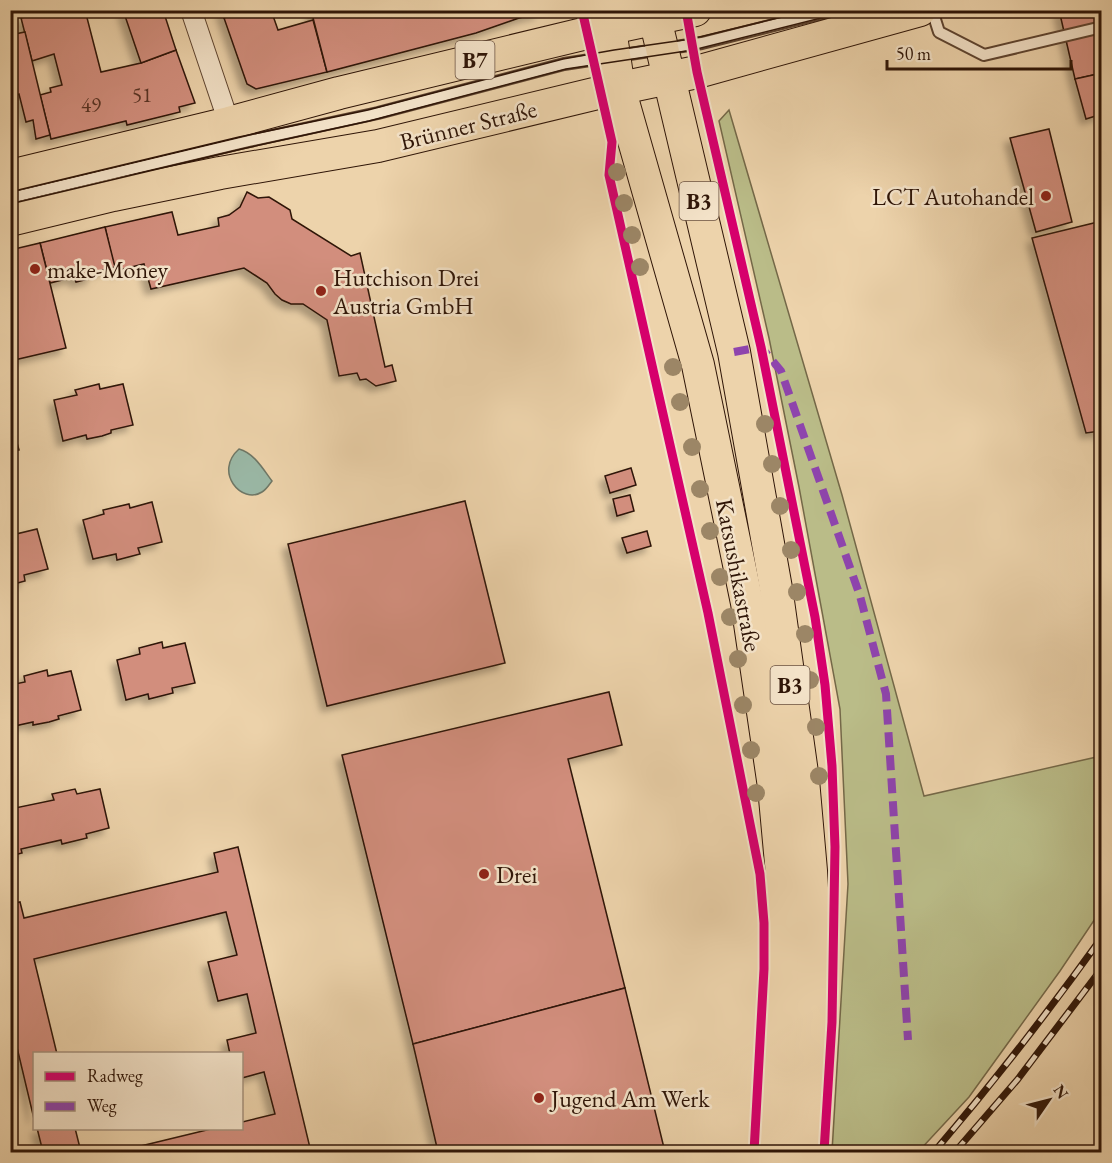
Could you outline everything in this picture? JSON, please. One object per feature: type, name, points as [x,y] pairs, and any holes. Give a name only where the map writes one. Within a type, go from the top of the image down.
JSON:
[{"type":"main road","name":"B7","points":[[10,176],[230,123],[339,93],[611,31],[655,15],[695,10]]},
{"type":"main road","name":"Brünner Straße","points":[[10,220],[113,195],[220,173],[378,146],[620,88],[666,64],[920,10]]},
{"type":"main road","name":"Katsushikastraße","points":[[655,15],[734,352],[777,594],[803,780],[814,923],[774,1152]]},
{"type":"main road","name":"Katsushikastraße","points":[[611,31],[620,88],[698,365],[747,603],[774,788],[782,874],[784,941],[797,1020],[805,1152]]},
{"type":"street","points":[[191,10],[230,123]]},
{"type":"lane","points":[[10,198],[378,113],[564,64],[611,31],[666,64],[702,43],[834,10]]},
{"type":"lane","points":[[932,10],[939,32],[984,55],[1101,27]]},
{"type":"green space","points":[[729,110],[842,495],[924,796],[1101,756],[1101,910],[969,1097],[918,1152],[832,1152],[848,884],[840,709],[769,338],[719,121]]},
{"type":"shaded area","points":[[239,449],[254,458],[272,481],[262,492],[254,495],[246,494],[233,484],[229,467]]},
{"type":"building","points":[[52,10],[85,10],[101,72],[141,63],[176,50],[195,103],[179,107],[180,112],[127,125],[126,121],[51,139],[40,95],[51,92],[50,88],[62,85],[54,54],[32,61],[21,18]]},
{"type":"building","points":[[123,10],[163,10],[176,50],[141,63]]},
{"type":"building","points":[[221,10],[246,10],[224,18]]},
{"type":"building","points":[[246,10],[271,10],[278,30],[313,20],[327,72],[256,89],[247,84],[224,18]]},
{"type":"building","points":[[311,10],[539,10],[540,13],[476,33],[327,72]]},
{"type":"building","points":[[1059,10],[1099,10],[1102,22],[1102,73],[1075,79]]},
{"type":"building","points":[[25,32],[50,135],[36,139],[33,120],[26,122],[10,70],[10,35]]},
{"type":"building","points":[[1102,73],[1102,114],[1086,119],[1075,79]]},
{"type":"building","points":[[1049,129],[1072,222],[1036,232],[1010,138]]},
{"type":"building","name":"Hutchison Drei Austria GmbH","points":[[247,192],[258,198],[269,197],[290,210],[292,219],[351,256],[360,253],[385,367],[392,365],[396,381],[376,386],[366,379],[360,380],[357,373],[339,376],[327,320],[303,304],[291,304],[282,300],[267,283],[244,268],[151,289],[144,264],[115,271],[105,227],[172,212],[178,235],[219,226],[218,218],[229,215],[240,207]]},
{"type":"building","points":[[1102,221],[1102,437],[1100,431],[1086,433],[1032,238]]},
{"type":"building","points":[[105,227],[115,267],[90,273],[92,278],[76,282],[74,277],[50,283],[40,243]]},
{"type":"building","points":[[40,243],[66,348],[10,361],[10,250]]},
{"type":"building","points":[[99,384],[100,389],[123,384],[133,425],[111,430],[111,433],[102,436],[87,439],[86,435],[63,441],[54,400],[77,395],[75,390]]},
{"type":"building","points":[[10,417],[19,450],[10,452]]},
{"type":"building","points":[[631,468],[636,485],[610,493],[605,476]]},
{"type":"building","points":[[630,495],[634,511],[617,516],[613,499]]},
{"type":"building","points":[[465,501],[505,663],[327,706],[288,544]]},
{"type":"building","points":[[152,502],[162,542],[138,548],[140,554],[117,560],[116,554],[93,559],[83,520],[104,514],[103,510],[129,504],[130,508]]},
{"type":"building","points":[[37,529],[48,569],[24,575],[25,581],[10,585],[10,532],[15,531],[16,534]]},
{"type":"building","points":[[647,531],[651,546],[627,553],[622,538]]},
{"type":"building","points":[[162,642],[163,648],[185,643],[195,683],[172,688],[173,693],[149,699],[148,694],[126,700],[117,660],[140,654],[139,648]]},
{"type":"building","points":[[47,670],[48,676],[71,671],[81,710],[58,716],[59,719],[49,722],[33,725],[33,722],[10,727],[10,685],[25,682],[24,676]]},
{"type":"building","name":"Drei","points":[[609,692],[622,745],[568,759],[625,988],[413,1044],[342,755]]},
{"type":"building","points":[[75,789],[77,794],[100,789],[109,828],[86,834],[87,838],[62,844],[61,840],[21,849],[22,853],[10,856],[10,809],[54,800],[52,794]]},
{"type":"building","points":[[238,847],[311,1152],[116,1152],[207,1130],[243,1130],[243,1122],[275,1114],[264,1072],[243,1078],[243,1052],[230,1052],[227,1040],[256,1033],[247,994],[218,1001],[208,962],[237,955],[226,912],[34,959],[57,1052],[33,1052],[33,1115],[10,1018],[10,904],[20,902],[24,918],[218,872],[214,853]]},
{"type":"building","name":"Jugend Am Werk","points":[[625,988],[665,1152],[438,1152],[413,1044]]},
{"type":"building","points":[[38,1130],[76,1130],[81,1152],[43,1152]]},
{"type":"tram line","points":[[10,192],[239,137],[368,110],[563,59],[691,39],[811,10]]},
{"type":"tram line","points":[[10,204],[369,121],[566,69],[693,50],[853,10]]},
{"type":"railway","points":[[934,1152],[978,1100],[1102,937]]},
{"type":"railway","points":[[955,1152],[1018,1079],[1102,968]]},
{"type":"marked path","points":[[734,352],[761,347],[781,371],[860,596],[886,694],[908,1040]]},
{"type":"cycle path","points":[[582,10],[612,142],[609,175],[708,613],[760,874],[764,923],[764,969],[754,1152]]},
{"type":"cycle path","points":[[686,10],[697,72],[761,347],[815,617],[825,685],[832,766],[835,847],[832,1022],[824,1152]]},
{"type":"place","name":"LCT Autohandel","points":[[1046,196]]},
{"type":"place","name":"make-Money","points":[[35,269]]},
{"type":"place","name":"Hutchison Drei Austria GmbH","points":[[321,291]]},
{"type":"place","name":"Drei","points":[[484,874]]},
{"type":"place","name":"Jugend Am Werk","points":[[539,1098]]}]
